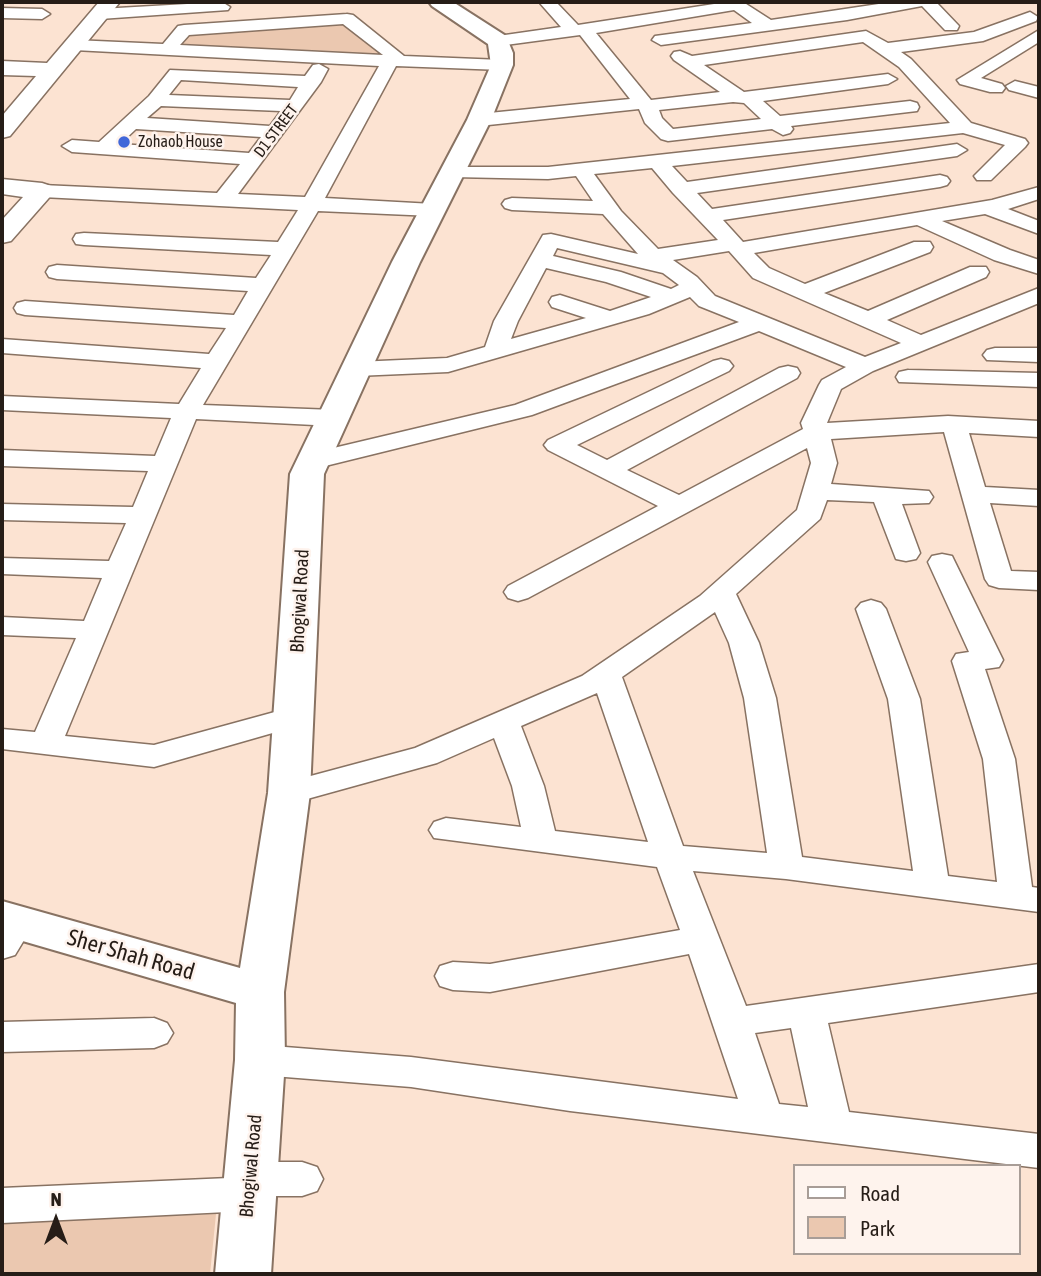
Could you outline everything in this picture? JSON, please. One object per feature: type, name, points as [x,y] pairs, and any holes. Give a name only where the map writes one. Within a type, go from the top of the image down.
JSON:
[{"type":"main road","points":[[439,2],[500,53]]},
{"type":"main road","name":"Bhogiwal Road","points":[[243,1274],[260,1060],[260,992],[289,793],[307,474],[479,120],[500,53]]},
{"type":"main road","name":"Sher Shah Road","points":[[7,929],[260,992]]},
{"type":"street","points":[[547,2],[580,31],[645,104],[653,115],[652,119],[668,135],[910,107]]},
{"type":"street","points":[[673,2],[690,13]]},
{"type":"street","points":[[661,40],[915,2]]},
{"type":"street","points":[[928,2],[951,26]]},
{"type":"street","points":[[74,45],[391,61],[500,53],[580,31],[737,5],[768,26]]},
{"type":"street","points":[[886,50],[977,37],[1036,5]]},
{"type":"street","points":[[2,130],[105,8],[234,6]]},
{"type":"street","points":[[871,7],[906,24]]},
{"type":"street","points":[[2,13],[42,14]]},
{"type":"street","points":[[46,744],[187,411],[312,204],[395,55],[347,19],[184,30],[168,49]]},
{"type":"street","points":[[640,22],[688,62],[775,121],[827,169]]},
{"type":"street","points":[[996,88],[966,80],[1039,35]]},
{"type":"street","points":[[707,75],[810,53],[866,36],[905,63],[964,127]]},
{"type":"street","points":[[688,62],[810,53],[831,56]]},
{"type":"street","name":"D1 STREET","points":[[222,201],[295,106],[326,58]]},
{"type":"street","points":[[2,68],[52,70]]},
{"type":"street","points":[[479,120],[743,97],[881,80],[852,68]]},
{"type":"street","points":[[103,149],[156,100],[176,75],[312,82]]},
{"type":"street","points":[[1015,86],[1039,93]]},
{"type":"street","points":[[156,100],[295,106]]},
{"type":"street","points":[[131,123],[275,132]]},
{"type":"street","points":[[453,171],[548,173],[803,147],[964,127],[1024,139],[984,176]]},
{"type":"street","points":[[72,146],[254,159]]},
{"type":"street","points":[[680,189],[957,150]]},
{"type":"street","points":[[658,163],[761,273],[923,344]]},
{"type":"street","points":[[581,170],[609,208],[663,262],[707,300],[864,366]]},
{"type":"street","points":[[706,216],[940,181]]},
{"type":"street","points":[[2,187],[222,201],[433,210]]},
{"type":"street","points":[[2,235],[42,191]]},
{"type":"street","points":[[495,352],[506,321],[551,240],[663,262],[735,246],[988,208],[1039,193]]},
{"type":"street","points":[[512,204],[609,208]]},
{"type":"street","points":[[988,208],[1039,228]]},
{"type":"street","points":[[920,219],[1002,255],[1036,264]]},
{"type":"street","points":[[84,239],[285,249]]},
{"type":"street","points":[[803,293],[922,247]]},
{"type":"street","points":[[540,260],[613,277],[671,296]]},
{"type":"street","points":[[57,272],[263,285]]},
{"type":"street","points":[[867,320],[978,272]]},
{"type":"street","points":[[356,369],[448,365],[610,318],[694,287]]},
{"type":"street","points":[[289,793],[426,755],[593,683],[720,592],[810,513],[824,463],[814,423],[831,385],[864,366],[1039,295]]},
{"type":"street","points":[[560,302],[610,318]]},
{"type":"street","points":[[24,308],[241,322]]},
{"type":"street","points":[[313,461],[523,410],[758,323]]},
{"type":"street","points":[[2,346],[216,362]]},
{"type":"street","points":[[995,355],[1039,355]]},
{"type":"street","points":[[679,506],[557,445],[721,366]]},
{"type":"street","points":[[607,470],[788,373]]},
{"type":"street","points":[[908,377],[1039,380]]},
{"type":"street","points":[[2,403],[334,418]]},
{"type":"street","points":[[954,424],[999,579],[1039,581]]},
{"type":"street","points":[[518,592],[817,432],[954,424],[1039,429]]},
{"type":"street","points":[[2,458],[164,464]]},
{"type":"street","points":[[816,491],[920,497]]},
{"type":"street","points":[[885,495],[906,553]]},
{"type":"street","points":[[974,495],[1039,498]]},
{"type":"street","points":[[2,512],[142,515]]},
{"type":"street","points":[[446,830],[670,857],[786,867],[1028,898],[999,759],[967,661],[988,660],[942,562]]},
{"type":"street","points":[[2,566],[119,570]]},
{"type":"street","points":[[720,592],[744,643],[760,698],[786,867]]},
{"type":"street","points":[[871,609],[904,699],[932,885]]},
{"type":"street","points":[[2,626],[93,630]]},
{"type":"street","points":[[606,674],[670,857],[732,1018],[764,1118]]},
{"type":"street","points":[[2,739],[155,755],[293,717]]},
{"type":"street","points":[[504,722],[528,786],[541,842]]},
{"type":"street","points":[[453,976],[490,978],[701,939]]},
{"type":"street","points":[[732,1018],[733,1022],[807,1013],[1039,978]]},
{"type":"street","points":[[807,1013],[832,1127]]},
{"type":"street","points":[[2,1037],[154,1032]]},
{"type":"street","points":[[260,1060],[411,1072],[1039,1152]]},
{"type":"street","points":[[2,1206],[248,1187],[302,1179]]},
{"type":"green space","points":[[339,22],[388,57],[180,47],[191,32]]},
{"type":"green space","points":[[216,1214],[210,1274],[2,1274],[2,1221]]},
{"type":"place","name":"Zohaob House","points":[[124,142]]}]
